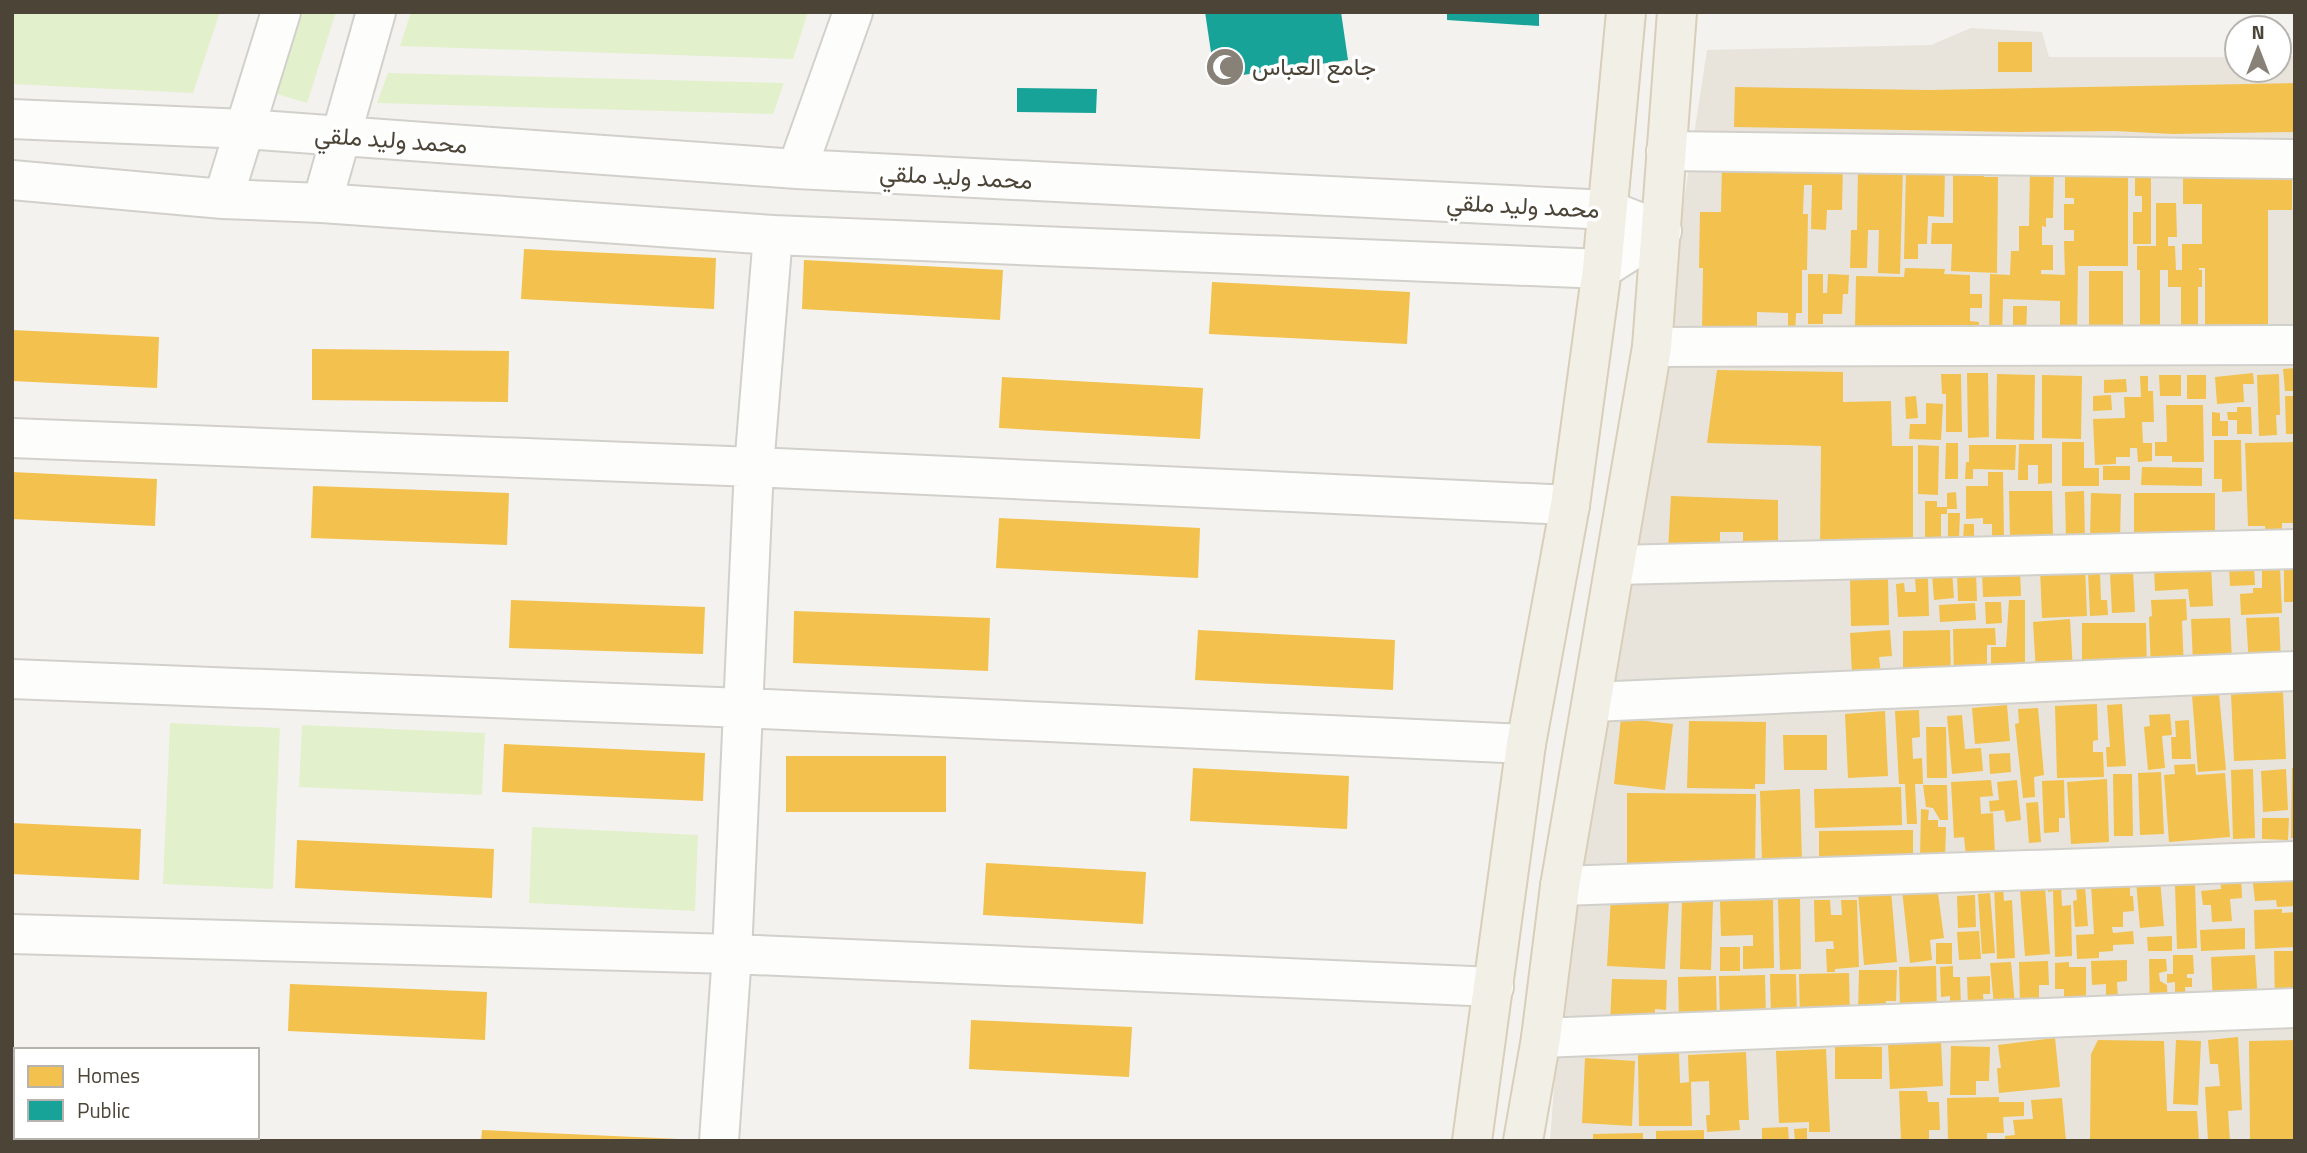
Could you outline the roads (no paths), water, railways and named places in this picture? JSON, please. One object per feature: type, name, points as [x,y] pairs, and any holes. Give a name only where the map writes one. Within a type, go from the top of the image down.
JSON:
[{"type":"main road","points":[[1472,1141],[1526,744],[1570,505],[1602,269],[1626,12]]},
{"type":"main road","points":[[1523,1141],[1541,1038],[1560,886],[1652,347],[1677,12]]},
{"type":"street","points":[[223,199],[281,12]]},
{"type":"street","points":[[322,203],[376,12]]},
{"type":"street","points":[[797,169],[853,12]]},
{"type":"street","name":"محمد وليد ملقي","points":[[12,119],[245,129],[797,169],[1608,210],[1662,231]]},
{"type":"street","points":[[1666,151],[2295,159]]},
{"type":"street","points":[[12,180],[223,199],[322,203],[773,235],[1602,269],[1662,231]]},
{"type":"street","points":[[719,1141],[732,954],[754,467],[773,235]]},
{"type":"street","points":[[1652,347],[2295,345]]},
{"type":"street","points":[[12,438],[754,467],[1570,505]]},
{"type":"street","points":[[1615,565],[2295,549]]},
{"type":"street","points":[[1592,702],[2295,671]]},
{"type":"street","points":[[12,679],[743,708],[1526,744]]},
{"type":"street","points":[[1560,886],[2295,861]]},
{"type":"street","points":[[12,934],[732,954],[1494,987]]},
{"type":"street","points":[[1541,1038],[2295,1009]]},
{"type":"place","name":"جامع العباس","points":[[1225,67]]}]
